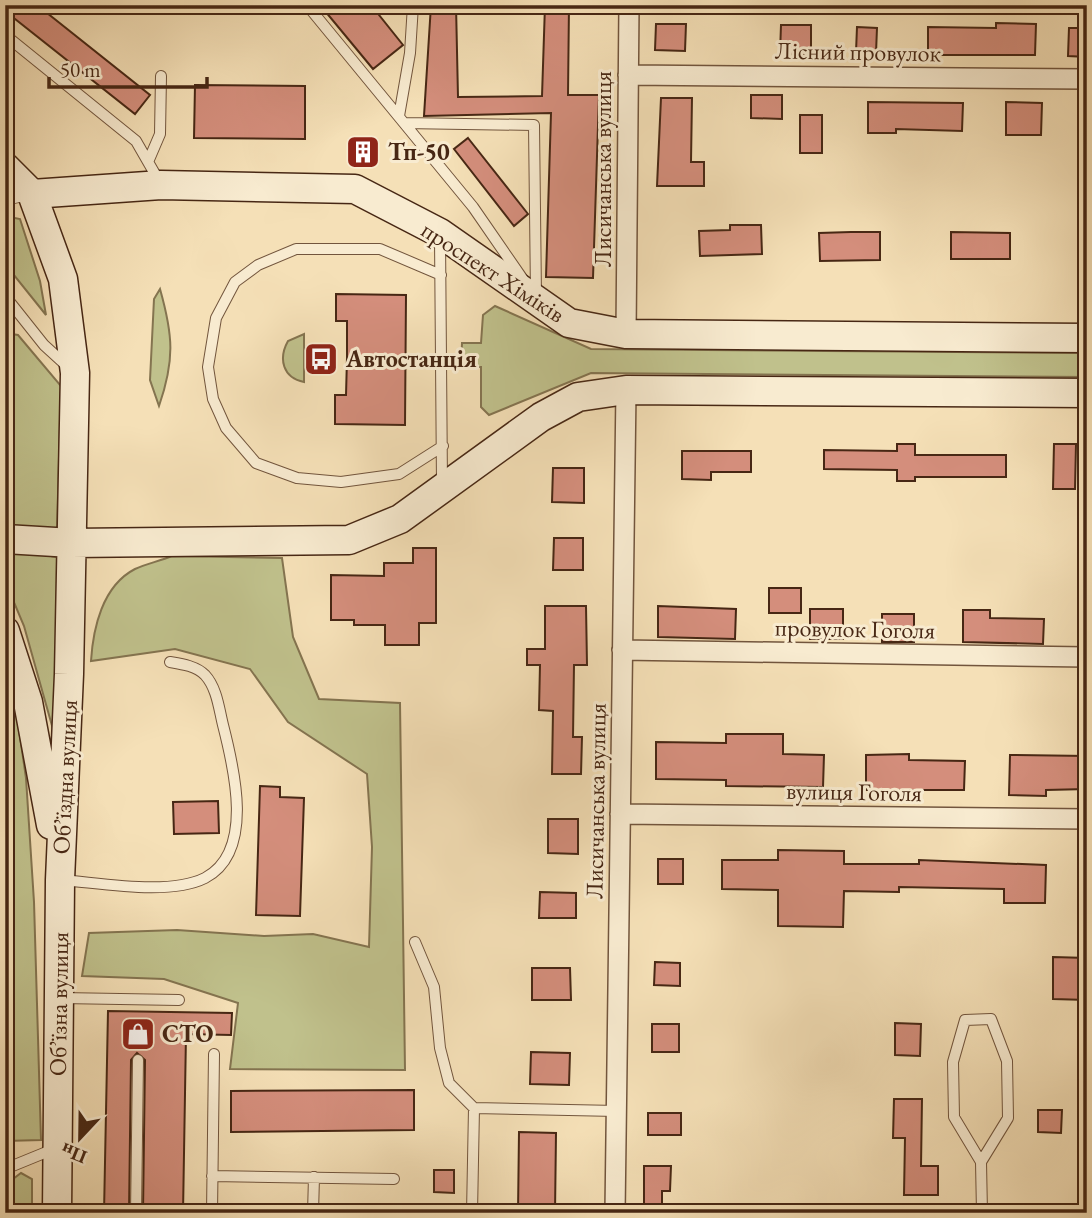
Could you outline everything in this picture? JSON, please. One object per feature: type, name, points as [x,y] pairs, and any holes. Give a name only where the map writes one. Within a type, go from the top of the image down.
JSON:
[{"type":"main road","points":[[5,167],[19,197]]},
{"type":"main road","name":"проспект Хіміків","points":[[19,197],[154,173],[355,188],[440,233],[569,323],[626,334],[1087,338]]},
{"type":"main road","name":"Об’їздна вулиця","points":[[19,197],[63,279],[75,373],[69,674],[60,880]]},
{"type":"main road","points":[[5,539],[72,543],[349,540],[400,519],[541,417],[579,397],[626,390],[1087,393]]},
{"type":"main road","points":[[5,631],[33,727],[60,880]]},
{"type":"main road","name":"Об’їзна вулиця","points":[[57,1213],[60,880]]},
{"type":"street","name":"Лисичанська вулиця","points":[[626,334],[629,5]]},
{"type":"street","name":"Лісний провулок","points":[[628,75],[1087,79]]},
{"type":"street","name":"Лисичанська вулиця","points":[[615,1213],[626,390]]},
{"type":"street","name":"провулок Гоголя","points":[[622,650],[1087,657]]},
{"type":"street","name":"вулиця Гоголя","points":[[620,814],[1087,819]]},
{"type":"lane","points":[[307,5],[473,207],[536,299]]},
{"type":"lane","points":[[401,119],[414,5]]},
{"type":"lane","points":[[5,35],[136,141],[154,173]]},
{"type":"lane","points":[[154,173],[160,134],[161,76]]},
{"type":"lane","points":[[401,119],[534,125],[536,299]]},
{"type":"lane","points":[[440,233],[442,491]]},
{"type":"lane","points":[[441,275],[380,249],[296,249],[258,265],[235,282],[216,318],[208,367],[213,399],[226,428],[256,463],[297,478],[341,482],[399,474],[443,446]]},
{"type":"lane","points":[[5,296],[44,345],[75,373]]},
{"type":"lane","points":[[60,880],[166,887],[205,878],[229,856],[239,812],[231,755],[216,694],[205,675],[191,666],[170,662]]},
{"type":"lane","points":[[415,943],[434,987],[440,1048],[450,1083],[474,1108],[472,1213]]},
{"type":"lane","points":[[59,998],[179,1000]]},
{"type":"lane","points":[[981,1163],[1008,1118],[1007,1061],[991,1019],[965,1020],[953,1062],[954,1117],[981,1163],[982,1213]]},
{"type":"lane","points":[[212,1213],[214,1054]]},
{"type":"lane","points":[[136,1213],[138,1060]]},
{"type":"lane","points":[[474,1108],[617,1111]]},
{"type":"lane","points":[[5,1169],[57,1147]]},
{"type":"lane","points":[[212,1176],[394,1179]]},
{"type":"lane","points":[[313,1213],[314,1177]]},
{"type":"lane","points":[[5,1210],[10,1213]]},
{"type":"green space","points":[[5,216],[20,219],[40,281],[46,315],[5,264]]},
{"type":"green space","points":[[160,289],[170,334],[170,361],[159,406],[150,380],[154,299]]},
{"type":"green space","points":[[495,306],[591,349],[1087,353],[1087,377],[591,373],[489,415],[481,407],[481,367],[461,367],[462,343],[481,343],[483,315]]},
{"type":"green space","points":[[5,333],[18,335],[61,386],[57,530],[26,531],[5,523]]},
{"type":"green space","points":[[304,334],[304,382],[287,372],[283,354],[288,341]]},
{"type":"green space","points":[[5,549],[57,557],[56,740],[24,626],[5,581]]},
{"type":"green space","points":[[172,556],[282,558],[293,637],[319,699],[400,703],[405,1070],[230,1069],[238,1003],[164,979],[82,976],[89,933],[177,930],[264,936],[313,934],[369,947],[372,847],[367,774],[288,722],[250,669],[175,649],[91,661],[97,622],[114,586],[135,569]]},
{"type":"green space","points":[[5,668],[17,716],[26,778],[34,902],[41,1140],[5,1141]]},
{"type":"green space","points":[[21,1173],[32,1179],[32,1206],[24,1210],[13,1206],[13,1179]]},
{"type":"building","points":[[5,5],[37,5],[150,95],[135,114],[5,11]]},
{"type":"building","points":[[320,5],[371,5],[403,45],[373,69]]},
{"type":"building","points":[[431,5],[456,5],[458,97],[542,96],[545,5],[569,5],[568,95],[599,95],[593,278],[546,277],[551,113],[424,116]]},
{"type":"building","points":[[996,23],[1036,24],[1035,55],[928,55],[928,27],[996,28]]},
{"type":"building","points":[[656,24],[686,24],[685,51],[655,50]]},
{"type":"building","points":[[781,25],[811,25],[811,55],[780,54]]},
{"type":"building","points":[[857,27],[877,28],[876,53],[856,52]]},
{"type":"building","points":[[1069,28],[1087,28],[1087,57],[1068,56]]},
{"type":"building","points":[[195,85],[305,86],[305,139],[194,138]]},
{"type":"building","points":[[751,95],[782,95],[782,119],[751,118]]},
{"type":"building","points":[[661,98],[692,98],[691,162],[704,162],[704,186],[657,186]]},
{"type":"building","points":[[868,102],[963,103],[962,131],[896,129],[896,133],[868,133]]},
{"type":"building","points":[[1006,102],[1042,103],[1041,135],[1006,135]]},
{"type":"building","points":[[800,115],[822,115],[822,153],[800,153]]},
{"type":"building","points":[[468,138],[528,214],[514,226],[454,149]]},
{"type":"building","name":"Тп-50","points":[[351,142],[375,142],[375,163],[350,162]]},
{"type":"building","points":[[730,225],[761,225],[762,254],[700,256],[699,231],[730,230]]},
{"type":"building","points":[[880,232],[880,260],[820,261],[819,233]]},
{"type":"building","points":[[951,232],[1010,233],[1010,259],[951,259]]},
{"type":"building","points":[[336,294],[406,295],[405,425],[335,424],[335,395],[346,395],[347,358],[347,321],[336,321]]},
{"type":"building","points":[[897,444],[915,444],[915,455],[1006,455],[1006,477],[915,477],[915,481],[897,481],[897,470],[824,469],[824,450],[897,451]]},
{"type":"building","points":[[1054,444],[1076,444],[1075,489],[1053,489]]},
{"type":"building","points":[[682,451],[751,451],[751,472],[711,472],[711,480],[682,479]]},
{"type":"building","points":[[553,468],[584,468],[584,503],[552,502]]},
{"type":"building","points":[[554,538],[583,538],[583,570],[553,570]]},
{"type":"building","points":[[413,548],[436,548],[436,623],[419,623],[419,645],[385,645],[385,625],[354,625],[354,620],[331,620],[331,575],[384,576],[384,563],[413,563]]},
{"type":"building","points":[[769,588],[801,588],[801,613],[769,613]]},
{"type":"building","points":[[545,606],[586,606],[587,665],[574,665],[573,737],[582,737],[581,774],[552,774],[553,711],[539,710],[540,665],[527,665],[527,649],[545,649]]},
{"type":"building","points":[[658,606],[736,609],[735,639],[658,637]]},
{"type":"building","points":[[810,609],[843,609],[843,639],[810,639]]},
{"type":"building","points":[[963,610],[990,610],[990,618],[1044,619],[1043,644],[963,642]]},
{"type":"building","points":[[882,614],[914,614],[914,642],[882,642]]},
{"type":"building","points":[[726,734],[783,734],[783,754],[824,755],[823,787],[726,786],[726,780],[656,779],[656,742],[726,743]]},
{"type":"building","points":[[909,754],[909,760],[965,761],[964,790],[866,790],[866,755]]},
{"type":"building","points":[[1010,755],[1087,756],[1087,789],[1046,790],[1046,796],[1009,795]]},
{"type":"building","points":[[260,786],[280,787],[280,797],[304,798],[300,916],[256,915]]},
{"type":"building","points":[[218,801],[219,833],[174,834],[173,802]]},
{"type":"building","points":[[548,819],[578,819],[578,854],[548,853]]},
{"type":"building","points":[[778,850],[844,851],[844,864],[919,864],[919,860],[1046,865],[1045,903],[1004,903],[1004,889],[899,887],[899,892],[844,891],[843,927],[778,926],[778,890],[722,889],[722,860],[778,860]]},
{"type":"building","points":[[658,859],[683,859],[683,884],[658,884]]},
{"type":"building","points":[[540,892],[576,893],[576,918],[539,918]]},
{"type":"building","points":[[1053,957],[1087,958],[1087,1000],[1053,999]]},
{"type":"building","points":[[655,962],[680,963],[680,986],[654,985]]},
{"type":"building","points":[[532,968],[570,968],[571,1000],[532,1000]]},
{"type":"building","points":[[108,1011],[232,1013],[231,1035],[186,1034],[183,1213],[143,1213],[145,1060],[137,1053],[131,1060],[129,1213],[104,1213]]},
{"type":"building","points":[[895,1023],[921,1024],[920,1056],[895,1055]]},
{"type":"building","points":[[652,1024],[679,1024],[679,1052],[652,1052]]},
{"type":"building","points":[[531,1052],[570,1053],[569,1085],[530,1084]]},
{"type":"building","points":[[414,1090],[414,1130],[231,1132],[231,1091]]},
{"type":"building","points":[[894,1099],[922,1099],[921,1166],[938,1166],[938,1195],[904,1195],[905,1138],[893,1138]]},
{"type":"building","points":[[1038,1110],[1062,1110],[1061,1133],[1038,1132]]},
{"type":"building","points":[[648,1113],[681,1113],[681,1135],[648,1135]]},
{"type":"building","points":[[519,1132],[556,1133],[555,1213],[518,1213]]},
{"type":"building","points":[[644,1166],[671,1166],[670,1191],[662,1191],[662,1213],[644,1213]]},
{"type":"building","points":[[434,1170],[454,1170],[454,1193],[434,1192]]},
{"type":"place","name":"Тп-50","points":[[363,152]]},
{"type":"place","name":"Автостанція","points":[[321,359]]},
{"type":"place","name":"СТО","points":[[138,1034]]}]
